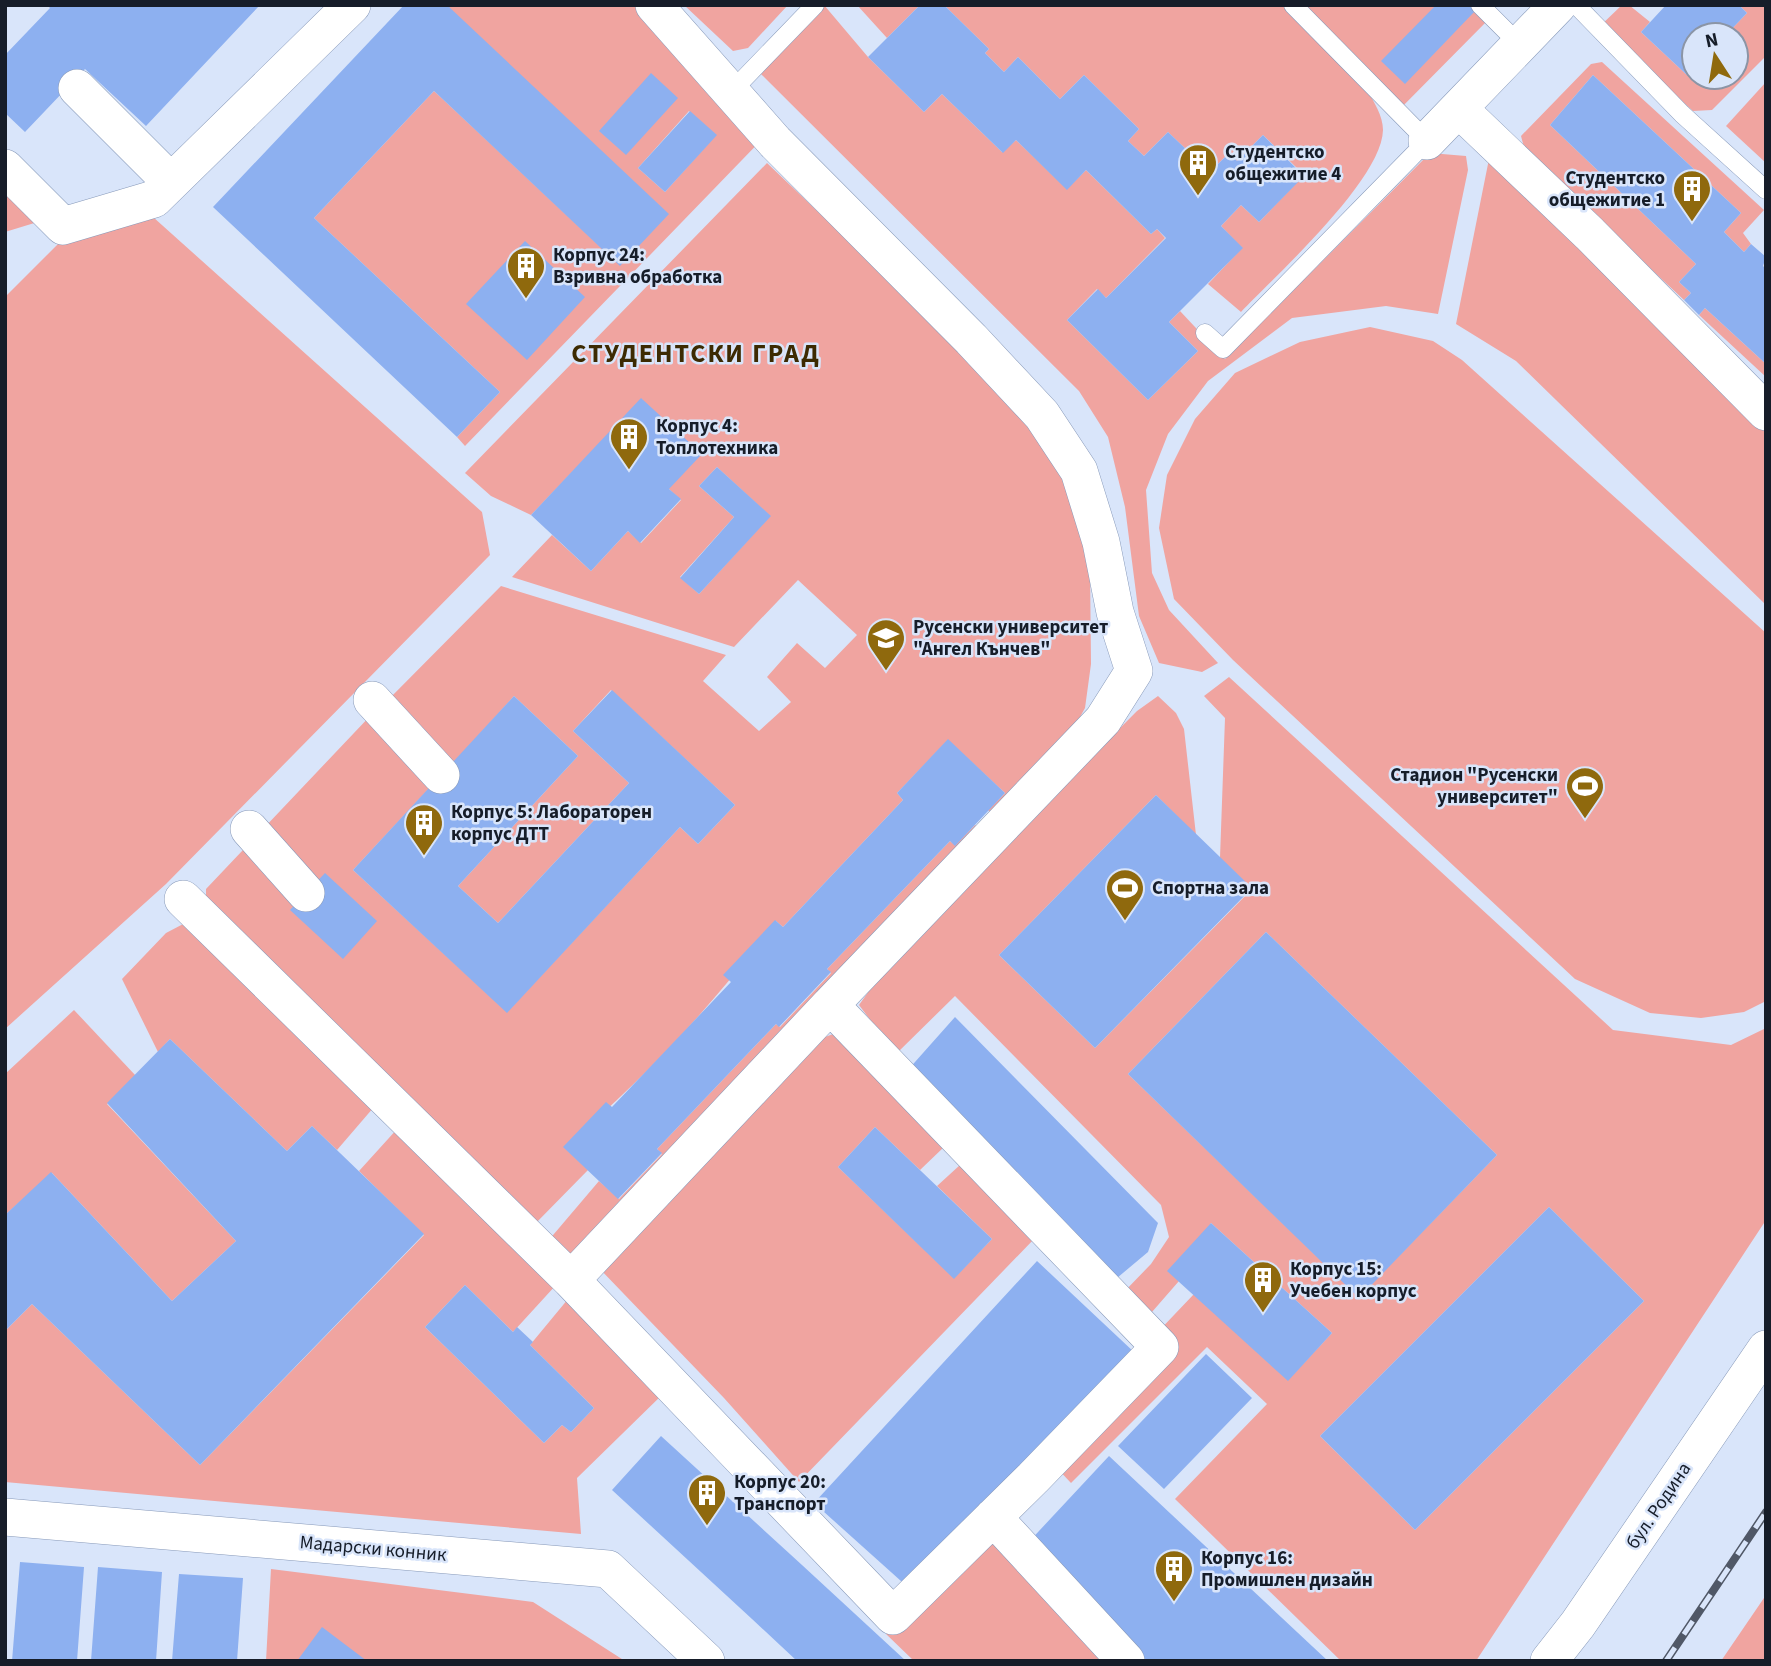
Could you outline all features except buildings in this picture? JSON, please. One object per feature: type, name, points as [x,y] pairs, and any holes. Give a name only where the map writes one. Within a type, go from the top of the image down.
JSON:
[{"type":"street","points":[[5,168],[63,226],[154,199],[352,5]]},
{"type":"street","points":[[571,1280],[1103,720],[1134,671],[1115,612],[1101,542],[1079,471],[1042,415],[971,339],[775,142],[654,5]]},
{"type":"street","points":[[1427,141],[1558,5]]},
{"type":"street","points":[[77,88],[171,182]]},
{"type":"street","points":[[1459,109],[1590,234],[1766,412]]},
{"type":"street","points":[[372,700],[441,775]]},
{"type":"street","points":[[249,829],[306,893]]},
{"type":"street","points":[[183,900],[571,1280],[893,1616],[1160,1347],[830,1005]]},
{"type":"street","name":"бул. Родина","points":[[1549,1661],[1578,1624],[1766,1349]]},
{"type":"street","name":"Мадарски конник","points":[[5,1517],[608,1569],[706,1661]]},
{"type":"street","points":[[993,1517],[1126,1661]]},
{"type":"lane","points":[[731,92],[815,5]]},
{"type":"lane","points":[[1205,333],[1223,349],[1427,141],[1293,5]]},
{"type":"lane","points":[[1480,5],[1520,45]]},
{"type":"lane","points":[[1576,5],[1682,114],[1766,190]]},
{"type":"shaded area","points":[[447,5],[643,5],[775,126],[465,446],[457,437],[500,392],[314,218],[434,91],[620,265]],"holes":[[[689,111],[716,135],[665,192],[638,168]]]},
{"type":"shaded area","points":[[684,5],[788,5],[748,48],[733,51]]},
{"type":"shaded area","points":[[824,5],[868,57],[924,112],[942,94],[1002,152],[1016,140],[1067,189],[1086,170],[1151,234],[1157,229],[1165,238],[1106,298],[1097,289],[1067,320],[1148,400],[1198,351],[1169,322],[1180,311],[1225,359],[1430,153],[1466,156],[1468,170],[1438,314],[1386,306],[1292,318],[1208,381],[1168,434],[1146,490],[1152,573],[1169,610],[1218,663],[1202,672],[1159,663],[1139,616],[1125,507],[1108,437],[1079,391],[757,70]]},
{"type":"shaded area","points":[[857,5],[920,5],[887,38]]},
{"type":"shaded area","points":[[944,5],[1484,5],[1488,20],[1394,115],[1367,90],[1380,114],[1383,130],[1378,151],[1365,174],[1325,226],[1241,312],[1208,284],[1242,248],[1221,226],[1241,205],[1259,222],[1304,175],[1263,135],[1237,161],[1229,153],[1210,172],[1168,132],[1144,156],[1128,141],[1139,129],[1084,75],[1060,99],[1018,57],[1004,72],[985,53],[989,49]]},
{"type":"shaded area","points":[[1622,5],[1629,5],[1650,22],[1641,32],[1680,69],[1680,91],[1731,91],[1712,110],[1693,111],[1599,27]]},
{"type":"shaded area","points":[[1739,5],[1766,5],[1766,56],[1750,72],[1750,21],[1739,21],[1747,13]]},
{"type":"shaded area","points":[[1602,62],[1764,210],[1743,233],[1751,244],[1744,252],[1724,232],[1741,213],[1593,75],[1550,125],[1696,264],[1679,282],[1691,293],[1684,300],[1525,151],[1521,136],[1591,64]]},
{"type":"shaded area","points":[[1766,82],[1766,163],[1726,126]]},
{"type":"shaded area","points":[[1489,159],[1766,425],[1766,605],[1516,361],[1456,324]]},
{"type":"shaded area","points":[[767,163],[1037,421],[1070,468],[1090,568],[1091,664],[1085,708],[1060,753],[999,823],[988,810],[1005,793],[948,740],[897,793],[903,800],[783,927],[776,921],[703,1012],[622,1096],[564,1147],[588,1170],[534,1225],[206,902],[206,889],[372,714],[435,782],[353,870],[507,1012],[680,827],[698,844],[735,805],[611,690],[573,731],[629,783],[498,923],[458,886],[578,756],[514,696],[447,770],[386,702],[501,586],[726,655],[703,681],[759,731],[791,702],[767,677],[797,643],[825,668],[857,635],[798,580],[734,647],[512,577],[552,535],[591,571],[628,531],[641,543],[681,500],[669,489],[642,399],[531,515],[491,496],[465,473]],"holes":[[[717,467],[770,516],[699,594],[680,577],[734,517],[699,486]]]},
{"type":"shaded area","points":[[5,168],[54,217],[5,232]]},
{"type":"shaded area","points":[[153,217],[482,512],[490,555],[166,884],[5,1029],[5,297],[61,241]]},
{"type":"shaded area","points":[[1705,308],[1766,364],[1766,377],[1699,315]]},
{"type":"shaded area","name":"Стадион \"Русенски университет\"","points":[[1370,327],[1433,341],[1462,360],[1766,633],[1766,1001],[1744,1012],[1701,1018],[1650,1013],[1575,979],[1233,660],[1174,599],[1159,528],[1167,475],[1195,419],[1235,373],[1300,342]]},
{"type":"shaded area","points":[[1229,677],[1613,1030],[1731,1045],[1766,1028],[1766,1220],[1476,1661],[1341,1661],[1175,1499],[1267,1404],[1207,1347],[1071,1483],[1055,1466],[1154,1336],[1194,1294],[1288,1380],[1332,1333],[1211,1223],[1179,1281],[1145,1320],[1121,1295],[1151,1264],[1169,1237],[1161,1205],[955,996],[896,1054],[859,1005],[894,956],[1137,711],[1158,696],[1176,713],[1184,729],[1196,835],[1156,795],[999,955],[1095,1048],[1252,889],[1220,858],[1225,718],[1204,696]],"holes":[[[1266,932],[1497,1155],[1359,1297],[1128,1074]],[[1549,1207],[1644,1301],[1415,1530],[1320,1436]]]},
{"type":"shaded area","points":[[975,825],[989,837],[580,1264],[548,1241],[599,1181],[619,1199],[662,1154],[657,1149],[776,1024],[780,1027],[831,973],[827,969],[950,841],[955,845]]},
{"type":"shaded area","points":[[187,922],[374,1107],[337,1150],[312,1126],[287,1151],[170,1039],[158,1052],[122,979],[166,933]]},
{"type":"shaded area","points":[[74,1010],[136,1076],[107,1104],[236,1241],[172,1301],[52,1173],[5,1215],[5,1074]]},
{"type":"shaded area","points":[[836,1033],[944,1147],[920,1170],[875,1127],[838,1167],[954,1278],[992,1239],[937,1186],[960,1165],[1035,1238],[799,1482],[724,1398],[598,1267],[806,1044]]},
{"type":"shaded area","points":[[398,1128],[556,1285],[513,1332],[465,1285],[425,1327],[544,1443],[562,1425],[571,1432],[594,1408],[530,1345],[573,1293],[666,1391],[577,1478],[581,1534],[5,1482],[5,1331],[32,1304],[200,1465],[424,1235],[359,1171]]},
{"type":"shaded area","points":[[989,1531],[1109,1661],[914,1661],[886,1634]]},
{"type":"shaded area","points":[[271,1569],[533,1602],[625,1661],[266,1661]]},
{"type":"shaded area","points":[[1766,1595],[1766,1661],[1721,1661]]},
{"type":"railway","points":[[1666,1661],[1766,1512]]},
{"type":"place","name":"Студентско общежитие 4","points":[[1198,197]]},
{"type":"place","name":"Студентско общежитие 1","points":[[1692,223]]},
{"type":"place","name":"Корпус 24: Взривна обработка","points":[[526,300]]},
{"type":"place","name":"Корпус 4: Топлотехника","points":[[629,471]]},
{"type":"place","name":"Русенски университет \"Ангел Кънчев\"","points":[[886,672]]},
{"type":"place","name":"Стадион \"Русенски университет\"","points":[[1585,820]]},
{"type":"place","name":"Корпус 5: Лабораторен корпус ДТТ","points":[[424,857]]},
{"type":"place","name":"Спортна зала","points":[[1125,922]]},
{"type":"place","name":"Корпус 15: Учебен корпус","points":[[1263,1314]]},
{"type":"place","name":"Корпус 20: Транспорт","points":[[707,1527]]},
{"type":"place","name":"Корпус 16: Промишлен дизайн","points":[[1174,1603]]},
{"type":"district","name":"СТУДЕНТСКИ ГРАД","points":[[696,353]]}]
